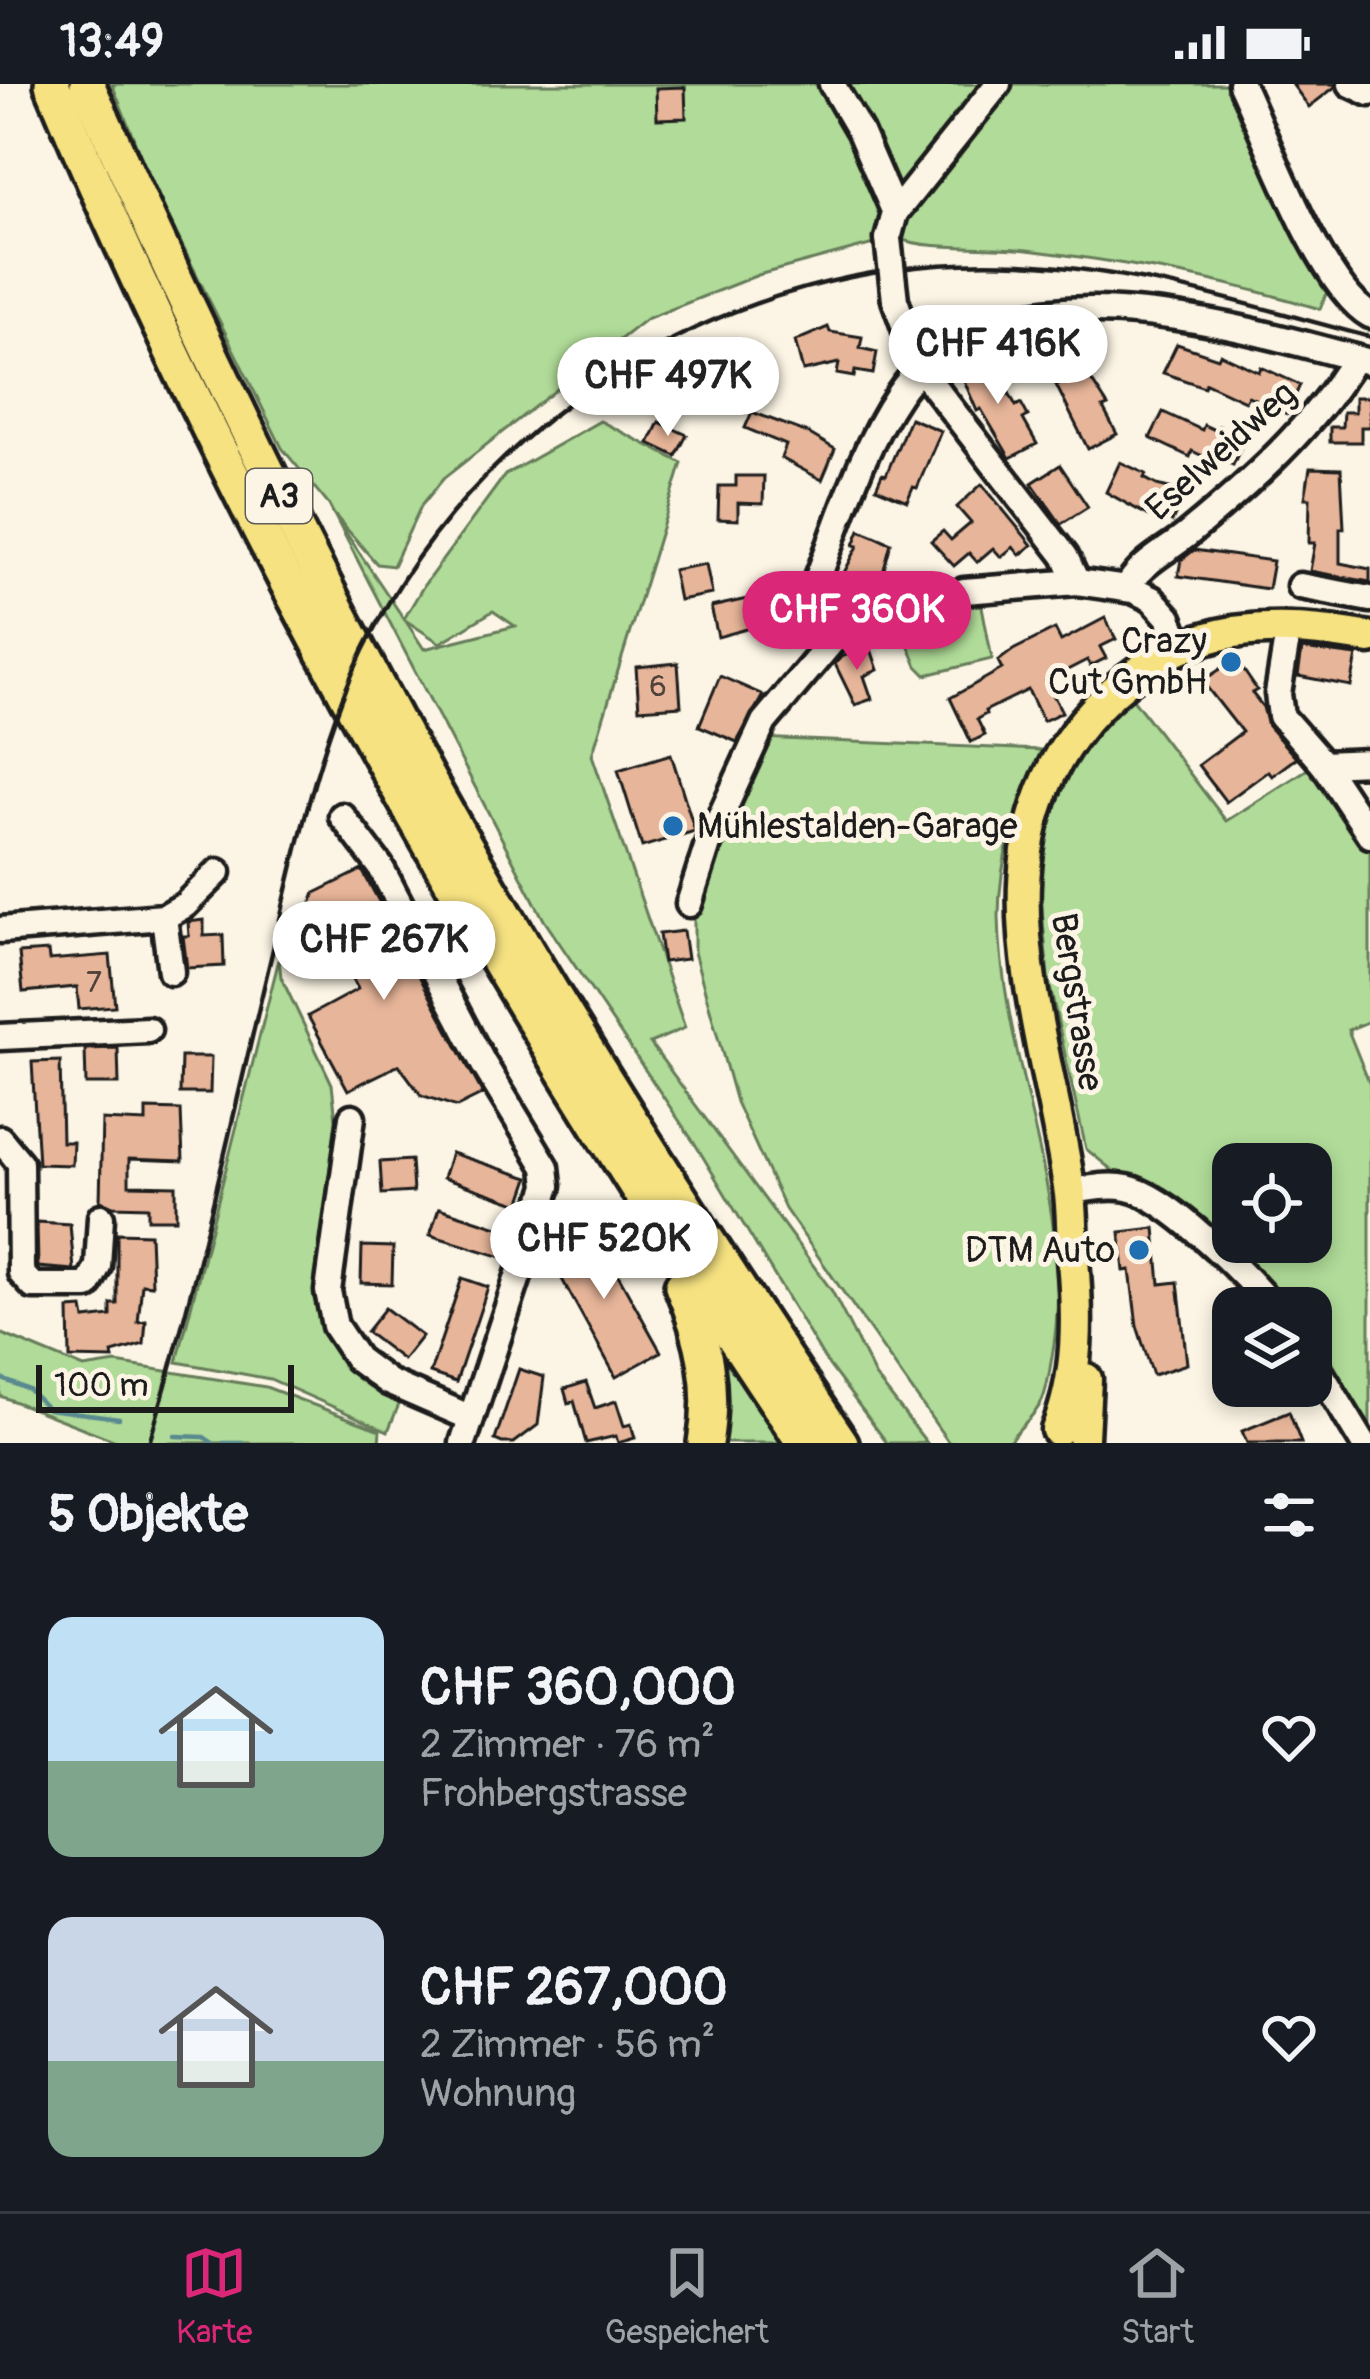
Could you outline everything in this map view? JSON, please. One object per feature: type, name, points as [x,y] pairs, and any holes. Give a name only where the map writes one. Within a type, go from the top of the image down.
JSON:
[{"type":"highway","name":"A3","points":[[52,84],[171,348],[321,647],[471,919],[654,1218],[803,1443]]},
{"type":"highway","name":"A3","points":[[87,84],[248,433],[436,795],[606,1083],[841,1443]]},
{"type":"highway","points":[[654,1218],[704,1347],[710,1400],[705,1443]]},
{"type":"highway","points":[[795,1375],[853,1443]]},
{"type":"main road","name":"Bergstrasse","points":[[1066,1438],[1075,1343],[1070,1191],[1024,947],[1022,886],[1028,841],[1052,769],[1078,727],[1123,683],[1181,648],[1245,629],[1289,626],[1370,638]]},
{"type":"street","points":[[832,84],[860,132],[895,213]]},
{"type":"street","points":[[998,84],[895,213],[888,239],[895,300],[925,366],[1065,556],[1077,582]]},
{"type":"street","points":[[1243,84],[1321,257],[1364,312]]},
{"type":"street","points":[[1351,84],[1370,93]]},
{"type":"street","points":[[835,638],[817,629],[811,595],[880,425],[901,391],[925,366],[979,330],[1017,316],[1103,311],[1183,316],[1362,360]]},
{"type":"street","name":"Eselweidweg","points":[[1126,589],[1143,563],[1188,534],[1315,416],[1362,360]]},
{"type":"street","points":[[689,904],[708,844],[764,722],[835,638],[964,591],[1077,582],[1126,589],[1152,599],[1163,610],[1181,648]]},
{"type":"street","points":[[1300,586],[1370,599]]},
{"type":"street","points":[[1289,626],[1278,694],[1281,716],[1323,764],[1370,835]]},
{"type":"street","points":[[1323,764],[1370,762]]},
{"type":"street","points":[[342,816],[380,866],[483,1063],[546,1167],[548,1186],[463,1443]]},
{"type":"street","points":[[0,930],[164,917],[185,905],[218,872]]},
{"type":"street","points":[[164,917],[171,972]]},
{"type":"street","points":[[0,1037],[148,1030]]},
{"type":"street","points":[[352,1117],[328,1291],[334,1326],[357,1359],[388,1382],[471,1418]]},
{"type":"street","points":[[0,1139],[20,1163],[21,1273],[33,1286],[88,1286],[98,1266],[101,1217]]},
{"type":"street","points":[[1070,1191],[1124,1187],[1143,1193],[1205,1239],[1252,1287]]},
{"type":"street","points":[[1332,1392],[1363,1443]]},
{"type":"green space","points":[[112,84],[1237,84],[1332,279],[1320,309],[1138,266],[896,238],[758,275],[646,319],[444,478],[421,506],[393,566],[377,564],[282,448],[151,182]]},
{"type":"green space","points":[[600,421],[682,463],[592,755],[685,1028],[650,1043],[832,1291],[875,1376],[927,1443],[887,1443],[825,1360],[697,1147],[544,920],[335,516],[404,619],[505,475]],"holes":[[[493,611],[515,626],[424,649],[405,620],[440,643]]]},
{"type":"green space","points":[[981,601],[992,659],[926,675],[917,666],[900,626]]},
{"type":"green space","points":[[1130,695],[1226,821],[1311,767],[1370,847],[1370,1021],[1348,1030],[1370,1085],[1370,1443],[1332,1382],[1332,1287],[1255,1287],[1226,1263],[1332,1263],[1332,1143],[1212,1143],[1212,1252],[1086,1149],[1048,978],[1040,886],[1049,818],[1075,755]]},
{"type":"green space","points":[[758,738],[1041,750],[1006,851],[999,916],[1012,1027],[1048,1191],[1058,1301],[1044,1396],[1008,1443],[949,1443],[785,1209],[736,1102],[694,952],[694,907]]},
{"type":"green space","points":[[279,959],[281,977],[332,1084],[336,1120],[314,1298],[340,1354],[402,1397],[388,1431],[270,1379],[177,1362]]},
{"type":"green space","points":[[0,1333],[84,1368],[116,1363],[266,1387],[380,1430],[379,1443],[121,1443],[0,1396]]},
{"type":"green space","points":[[721,1351],[782,1443],[712,1443]]},
{"type":"building","points":[[1292,84],[1335,84],[1335,87],[1309,107]]},
{"type":"building","points":[[685,87],[686,118],[657,119],[656,88]]},
{"type":"building","points":[[828,327],[830,332],[862,337],[860,348],[877,352],[873,374],[837,374],[839,363],[803,371],[795,341]]},
{"type":"building","points":[[1177,344],[1218,358],[1220,354],[1259,372],[1261,367],[1300,385],[1287,414],[1248,396],[1245,401],[1206,383],[1204,387],[1163,373]]},
{"type":"building","points":[[989,355],[1006,395],[1016,406],[1021,403],[1028,416],[1023,419],[1037,444],[1010,458],[981,409],[977,411],[960,371]]},
{"type":"building","points":[[1081,355],[1117,434],[1088,449],[1053,370]]},
{"type":"building","points":[[732,380],[754,388],[746,410],[724,402]]},
{"type":"building","points":[[1355,397],[1370,397],[1370,427],[1361,427],[1361,442],[1330,442],[1330,427],[1342,427],[1343,412],[1355,412]]},
{"type":"building","points":[[752,412],[808,433],[835,449],[822,480],[781,458],[786,445],[745,428]]},
{"type":"building","points":[[1163,412],[1202,430],[1204,425],[1217,431],[1219,426],[1245,438],[1233,465],[1207,453],[1205,457],[1192,451],[1190,457],[1150,438]]},
{"type":"building","points":[[910,418],[941,431],[907,501],[876,488]]},
{"type":"building","points":[[659,422],[687,435],[676,456],[649,443]]},
{"type":"building","points":[[1120,462],[1157,485],[1185,492],[1172,522],[1159,516],[1156,520],[1106,492]]},
{"type":"building","points":[[1060,465],[1088,507],[1061,524],[1032,483]]},
{"type":"building","points":[[1310,468],[1341,469],[1344,528],[1340,528],[1340,563],[1370,569],[1370,582],[1310,571],[1315,543],[1309,543],[1310,498],[1305,498]]},
{"type":"building","points":[[736,476],[764,476],[763,504],[738,503],[738,520],[718,519],[719,486],[736,486]]},
{"type":"building","points":[[982,484],[1032,545],[1020,555],[1013,547],[1001,557],[993,548],[977,562],[969,553],[954,566],[931,541],[943,531],[951,540],[971,523],[957,507]]},
{"type":"building","points":[[860,530],[891,543],[883,573],[867,601],[836,588],[858,546],[854,545]]},
{"type":"building","points":[[1194,550],[1273,561],[1268,589],[1178,576],[1181,560]]},
{"type":"building","points":[[706,564],[712,594],[679,600],[673,570]]},
{"type":"building","points":[[747,599],[754,627],[718,637],[711,607]]},
{"type":"building","points":[[1105,618],[1116,639],[1100,647],[1106,658],[1090,666],[1087,660],[1046,681],[1062,712],[1043,721],[1028,690],[985,711],[977,719],[985,735],[971,742],[950,698],[1002,669],[998,661],[1013,650],[1055,629],[1061,641]]},
{"type":"building","points":[[870,646],[878,670],[864,676],[872,699],[855,705],[835,664]]},
{"type":"building","points":[[1302,649],[1357,656],[1351,686],[1298,676]]},
{"type":"building","points":[[1236,659],[1257,690],[1252,693],[1263,707],[1268,726],[1296,758],[1272,776],[1268,771],[1226,802],[1198,765],[1242,732],[1202,681]]},
{"type":"building","points":[[678,663],[681,706],[639,709],[636,667]]},
{"type":"building","points":[[720,676],[763,695],[737,742],[699,726]]},
{"type":"building","points":[[671,754],[695,831],[642,847],[618,770]]},
{"type":"building","points":[[362,870],[483,1094],[457,1107],[421,1095],[399,1065],[348,1090],[308,1016],[358,989],[311,904],[315,893]]},
{"type":"building","points":[[204,920],[204,936],[223,935],[224,966],[187,968],[183,936],[189,936],[188,922]]},
{"type":"building","points":[[683,931],[687,959],[663,962],[659,934]]},
{"type":"building","points":[[48,951],[49,960],[110,955],[115,1006],[79,1009],[77,987],[23,992],[19,953]]},
{"type":"building","points":[[118,1048],[119,1084],[86,1084],[85,1049]]},
{"type":"building","points":[[181,1057],[211,1057],[210,1093],[180,1093]]},
{"type":"building","points":[[60,1061],[62,1142],[73,1142],[72,1165],[38,1164],[32,1062]]},
{"type":"building","points":[[146,1109],[181,1110],[183,1161],[129,1159],[129,1185],[176,1186],[176,1219],[148,1219],[148,1207],[100,1201],[102,1120],[146,1122]]},
{"type":"building","points":[[451,1153],[529,1178],[520,1204],[443,1178]]},
{"type":"building","points":[[411,1160],[413,1192],[382,1194],[380,1162]]},
{"type":"building","points":[[439,1208],[510,1231],[502,1257],[430,1235]]},
{"type":"building","points":[[37,1222],[70,1224],[74,1270],[38,1267]]},
{"type":"building","points":[[592,1228],[661,1352],[616,1377],[547,1252]]},
{"type":"building","points":[[1155,1228],[1160,1284],[1178,1282],[1187,1364],[1153,1375],[1137,1326],[1130,1270],[1124,1271],[1120,1232]]},
{"type":"building","points":[[117,1233],[150,1234],[152,1285],[142,1284],[138,1322],[146,1321],[144,1344],[112,1353],[113,1359],[70,1358],[69,1309],[83,1308],[85,1319],[111,1316],[111,1304],[117,1304]]},
{"type":"building","points":[[362,1246],[393,1247],[392,1284],[361,1283]]},
{"type":"building","points":[[462,1278],[488,1287],[456,1382],[430,1373]]},
{"type":"building","points":[[385,1308],[422,1336],[403,1360],[366,1332]]},
{"type":"building","points":[[519,1369],[544,1377],[538,1425],[514,1443],[502,1443],[495,1440]]},
{"type":"building","points":[[586,1382],[595,1408],[616,1401],[624,1426],[631,1424],[635,1438],[618,1443],[616,1436],[586,1443],[574,1401],[568,1403],[564,1389]]},
{"type":"building","points":[[1289,1412],[1301,1443],[1247,1443],[1242,1431]]},
{"type":"waterway","points":[[0,1378],[29,1390],[48,1409],[119,1418]]},
{"type":"waterway","points":[[175,1436],[204,1437],[213,1443]]},
{"type":"waterway","points":[[223,1443],[243,1443]]},
{"type":"railway","points":[[149,1443],[199,1259],[303,823],[342,699],[389,602],[451,514],[526,438],[611,374],[705,324],[806,288],[911,268],[1019,264],[1108,273],[1370,337]]},
{"type":"place","name":"Crazy Cut GmbH","points":[[1231,662]]},
{"type":"place","name":"Mühlestalden-Garage","points":[[673,826]]},
{"type":"place","name":"DTM Auto","points":[[1139,1250]]}]
